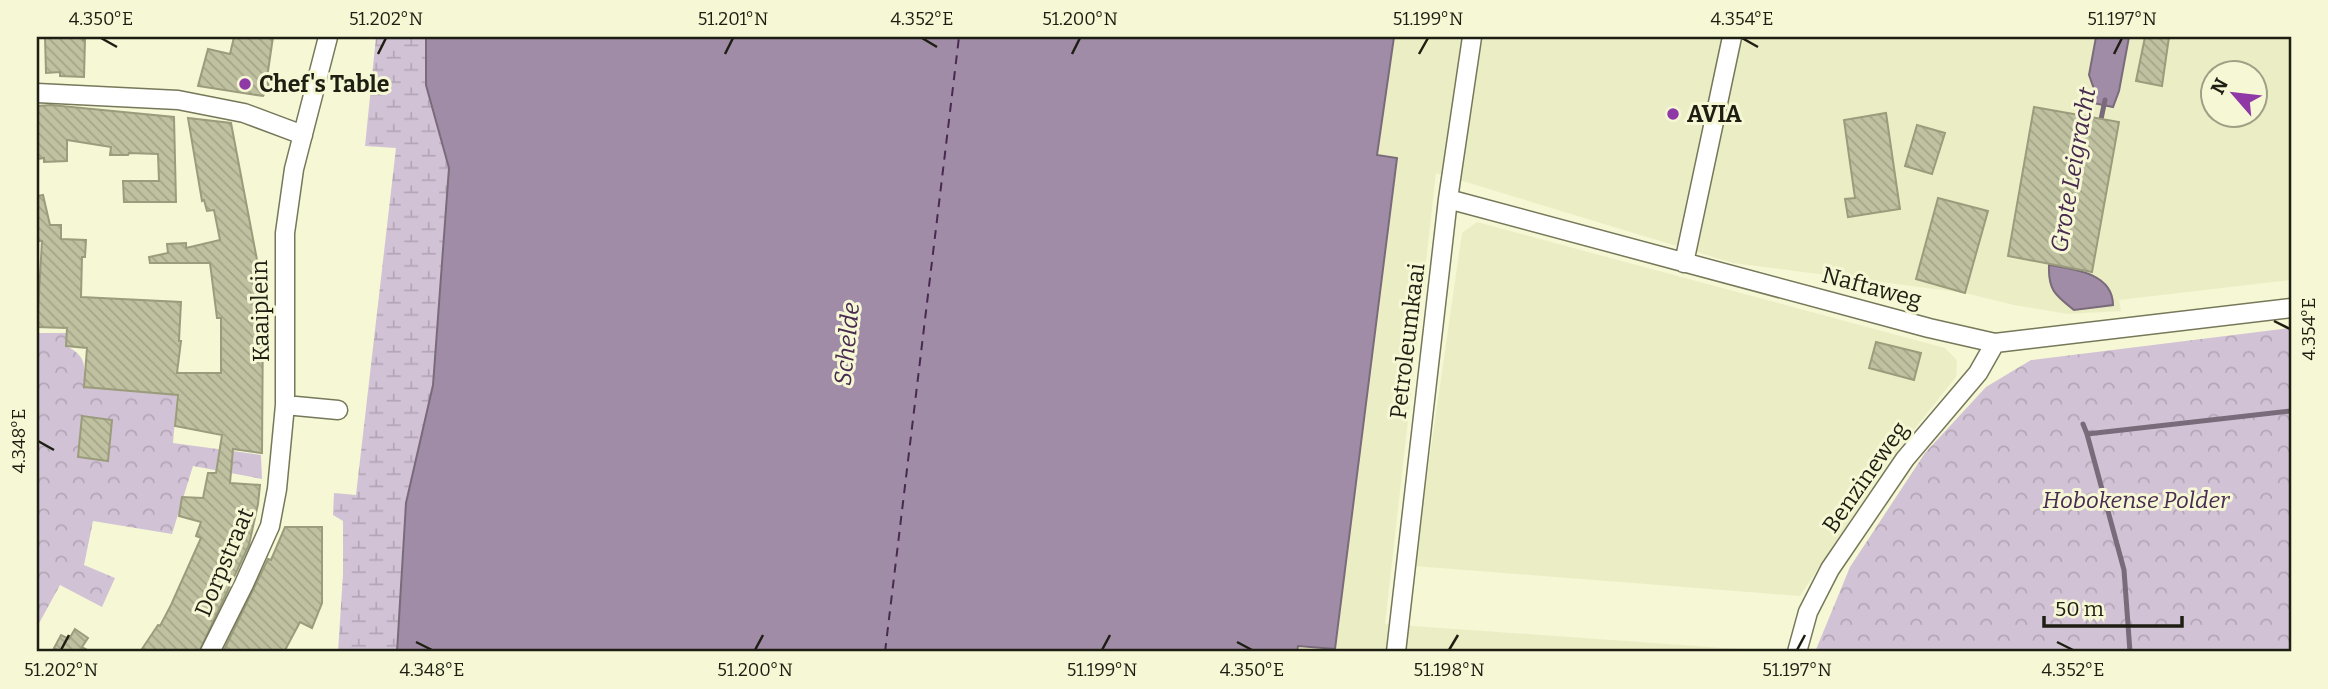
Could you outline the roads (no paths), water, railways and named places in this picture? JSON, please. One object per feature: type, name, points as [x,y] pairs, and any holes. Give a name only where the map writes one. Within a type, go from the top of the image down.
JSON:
[{"type":"street","name":"Kaaiplein","points":[[276,489],[285,405],[285,233],[294,169],[328,37]]},
{"type":"street","name":"Petroleumkaai","points":[[1396,652],[1448,199],[1472,37]]},
{"type":"street","points":[[1684,263],[1732,37]]},
{"type":"street","points":[[37,93],[178,100],[244,113],[303,135]]},
{"type":"street","name":"Naftaweg","points":[[1448,199],[1995,343],[2291,308]]},
{"type":"street","name":"Benzineweg","points":[[1797,652],[1808,612],[1830,569],[1910,452],[1978,373],[1995,343]]},
{"type":"street","points":[[285,405],[338,410]]},
{"type":"street","name":"Dorpstraat","points":[[210,652],[270,526],[276,489]]},
{"type":"water","name":"Schelde","points":[[426,37],[1394,37],[1377,155],[1397,158],[1335,649],[1298,646],[1297,652],[397,652],[406,503],[433,385],[449,168],[426,85]]},
{"type":"water","points":[[2096,37],[2129,37],[2119,91],[2113,107],[2093,103],[2094,89],[2089,75]]},
{"type":"water","points":[[2049,265],[2080,271],[2099,279],[2111,294],[2113,305],[2074,310],[2051,286]]},
{"type":"waterway","name":"Grote Leigracht","points":[[2100,124],[2105,100]]},
{"type":"waterway","name":"Grote Leigracht","points":[[2083,424],[2087,434],[2291,411]]},
{"type":"waterway","points":[[2087,434],[2124,570],[2130,652]]},
{"type":"place","name":"Chef's Table","points":[[245,84]]},
{"type":"place","name":"AVIA","points":[[1673,114]]},
{"type":"park label","name":"Hobokense Polder","points":[[2136,500]]}]
